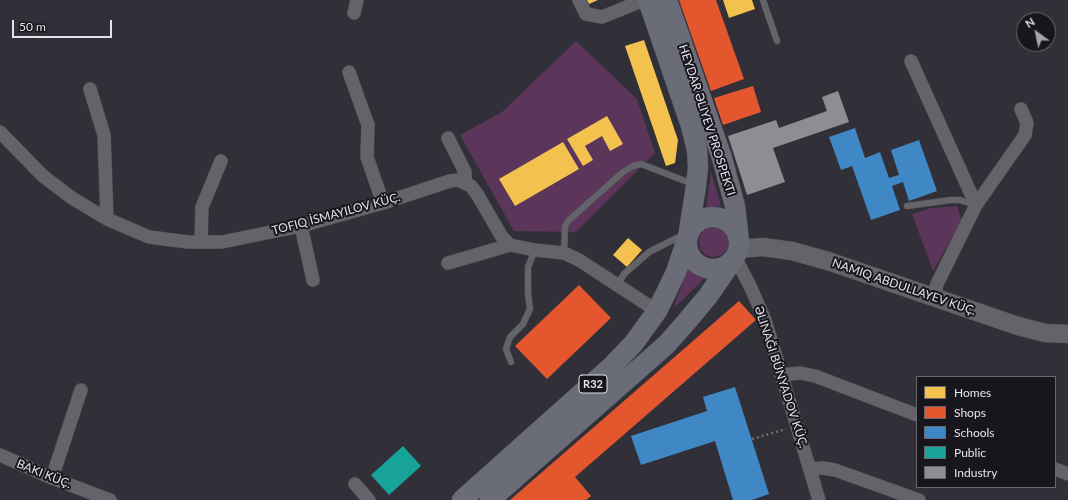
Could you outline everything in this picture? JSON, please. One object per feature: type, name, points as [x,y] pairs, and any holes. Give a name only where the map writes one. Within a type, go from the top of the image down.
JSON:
[{"type":"main road","name":"R32","points":[[462,500],[612,366],[634,343],[657,310],[676,272],[688,235],[696,186],[698,167],[697,150],[691,126],[648,0]]},
{"type":"main road","name":"HEYDAR ƏLIYEV PROSPEKTI","points":[[667,0],[722,158],[735,206],[737,249]]},
{"type":"main road","points":[[707,217],[722,218],[734,227],[737,234],[737,249],[729,263],[721,268],[712,269],[704,267],[696,263],[690,256],[687,248],[688,235],[694,225],[700,220],[707,217]]},
{"type":"main road","name":"R32","points":[[490,500],[666,344],[708,296],[737,249]]},
{"type":"street","points":[[354,13],[357,0]]},
{"type":"street","points":[[579,0],[586,14],[602,17],[644,0]]},
{"type":"street","points":[[911,61],[976,205]]},
{"type":"street","points":[[349,72],[368,125],[367,157],[383,204]]},
{"type":"street","points":[[90,89],[104,135],[107,219]]},
{"type":"street","points":[[934,298],[937,284],[976,205],[1025,135],[1027,123],[1021,108]]},
{"type":"street","points":[[0,132],[43,176],[72,198],[107,219],[149,237],[188,242],[222,242],[301,226],[383,204],[450,181],[458,180],[471,186],[502,237],[510,245]]},
{"type":"street","points":[[448,138],[465,172],[465,183]]},
{"type":"street","points":[[201,242],[202,207],[221,161]]},
{"type":"street","points":[[301,226],[313,280]]},
{"type":"street","points":[[448,263],[510,245],[535,250],[564,253],[579,260],[617,286],[657,310]]},
{"type":"street","name":"NAMIQ ABDULLAYEV KÜÇ.","points":[[737,249],[763,247],[792,250],[1018,326],[1045,333],[1068,334]]},
{"type":"street","points":[[737,249],[750,286],[765,320],[819,500]]},
{"type":"street","points":[[781,376],[800,373],[815,376],[916,415]]},
{"type":"street","points":[[52,478],[81,390]]},
{"type":"street","points":[[0,456],[110,500]]},
{"type":"street","points":[[810,469],[823,468],[835,470],[919,500]]},
{"type":"street","points":[[1056,468],[1068,474]]},
{"type":"street","points":[[355,484],[369,500]]},
{"type":"lane","points":[[763,0],[777,41]]},
{"type":"lane","points":[[564,253],[565,227],[568,221],[623,172],[633,166],[641,164],[696,186]]},
{"type":"lane","points":[[907,206],[951,200],[960,200],[976,205]]},
{"type":"lane","points":[[617,286],[624,274],[649,252],[688,235]]},
{"type":"lane","points":[[511,362],[506,349],[510,337],[523,324],[530,309],[528,293],[528,267],[535,250]]},
{"type":"path","points":[[752,439],[796,425]]},
{"type":"shaded area","points":[[576,41],[637,99],[655,153],[576,232],[514,231],[460,135],[502,112]]},
{"type":"shaded area","points":[[711,172],[721,206],[706,208]]},
{"type":"shaded area","points":[[957,206],[962,221],[933,271],[912,214],[931,208]]},
{"type":"shaded area","points":[[714,227],[725,231],[729,242],[725,253],[714,257],[703,253],[699,242],[703,231]]},
{"type":"shaded area","points":[[688,268],[705,278],[673,309]]},
{"type":"building: Homes","points":[[587,0],[598,0],[589,4]]},
{"type":"building: Homes","points":[[723,0],[752,0],[755,9],[729,18]]},
{"type":"building: Homes","points":[[644,40],[678,140],[675,163],[666,166],[625,46]]},
{"type":"building: Homes","points":[[607,116],[623,144],[610,151],[602,136],[585,146],[593,160],[583,166],[567,139]]},
{"type":"building: Homes","points":[[563,142],[579,169],[515,206],[499,179]]},
{"type":"building: Homes","points":[[628,238],[642,250],[627,267],[613,255]]},
{"type":"building: Shops","points":[[679,0],[716,0],[744,79],[711,91]]},
{"type":"building: Shops","points":[[753,86],[761,112],[723,125],[714,98]]},
{"type":"building: Shops","points":[[579,285],[611,318],[547,379],[515,346]]},
{"type":"building: Shops","points":[[739,301],[756,320],[575,477],[591,496],[586,500],[510,500]]},
{"type":"building: Schools","points":[[855,128],[865,158],[880,152],[889,178],[899,175],[891,150],[919,140],[937,191],[909,201],[903,182],[892,186],[900,210],[871,220],[852,166],[841,170],[829,137]]},
{"type":"building: Schools","points":[[735,387],[769,494],[752,500],[733,500],[715,441],[641,465],[631,436],[707,411],[703,397]]},
{"type":"building: Public","points":[[403,446],[421,466],[389,495],[371,475]]},
{"type":"building: Industry","points":[[838,91],[849,122],[773,148],[785,182],[747,195],[728,136],[776,120],[779,128],[827,111],[822,97]]}]
